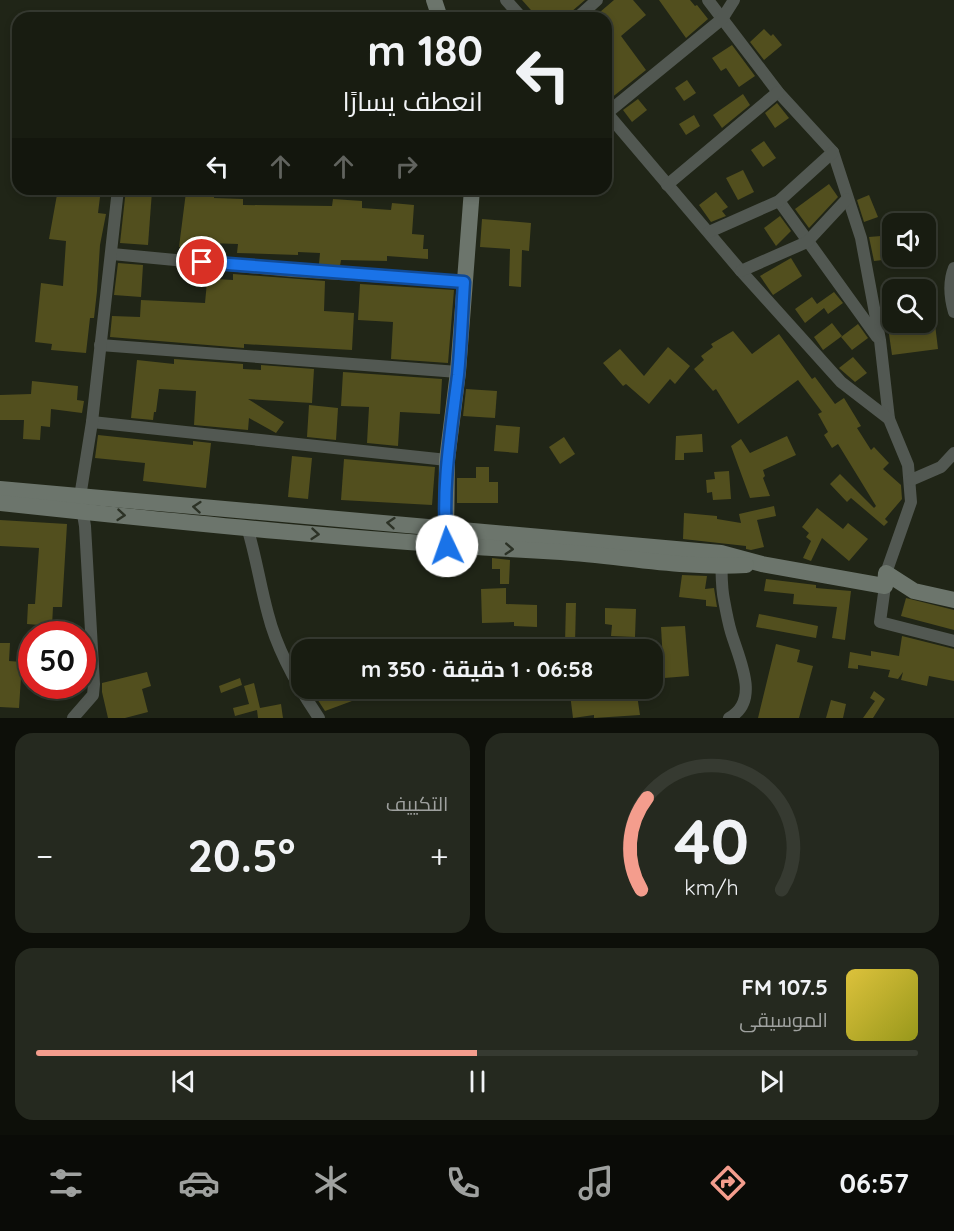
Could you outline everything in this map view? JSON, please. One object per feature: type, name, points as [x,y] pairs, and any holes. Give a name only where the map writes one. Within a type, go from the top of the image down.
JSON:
[{"type":"main road","points":[[447,546],[445,527],[447,460],[458,372],[471,195]]},
{"type":"main road","points":[[0,489],[80,504]]},
{"type":"main road","points":[[0,502],[80,504],[247,519],[447,546],[601,548]]},
{"type":"main road","points":[[247,519],[445,527],[601,548],[762,564],[885,580],[914,591],[954,600]]},
{"type":"street","points":[[506,0],[517,12]]},
{"type":"street","points":[[584,12],[597,0]]},
{"type":"street","points":[[708,0],[778,92],[833,152],[861,238],[880,340],[889,419],[908,465],[911,480],[911,502],[885,580],[880,621],[954,641]]},
{"type":"street","points":[[612,109],[723,19],[734,0]]},
{"type":"street","points":[[667,184],[778,92]]},
{"type":"street","points":[[612,119],[741,272],[841,382],[889,419]]},
{"type":"street","points":[[709,232],[779,201],[833,152]]},
{"type":"street","points":[[74,718],[93,695],[94,684],[85,526],[80,504],[92,422],[117,195]]},
{"type":"street","points":[[741,272],[807,242],[847,199]]},
{"type":"street","points":[[779,201],[880,340]]},
{"type":"street","points":[[112,254],[292,271],[464,282]]},
{"type":"street","points":[[954,268],[950,298],[954,312]]},
{"type":"street","points":[[100,345],[458,372]]},
{"type":"street","points":[[92,422],[447,460]]},
{"type":"street","points":[[911,480],[940,467],[954,453]]},
{"type":"street","points":[[247,519],[268,614],[295,682],[319,718]]},
{"type":"street","points":[[721,560],[723,597],[746,686],[742,706],[736,714],[729,718]]},
{"type":"building","points":[[522,0],[585,0],[571,12],[533,12]]},
{"type":"building","points":[[614,0],[633,0],[646,15],[621,36],[646,70],[612,97],[612,12],[600,12]]},
{"type":"building","points":[[659,0],[690,0],[708,19],[686,38]]},
{"type":"building","points":[[764,29],[771,36],[773,34],[782,45],[764,60],[750,42]]},
{"type":"building","points":[[732,45],[755,76],[739,87],[726,68],[721,71],[712,58]]},
{"type":"building","points":[[687,80],[696,93],[684,101],[675,88]]},
{"type":"building","points":[[743,94],[750,105],[722,128],[713,115]]},
{"type":"building","points":[[638,99],[647,110],[632,122],[623,110]]},
{"type":"building","points":[[777,103],[789,118],[775,128],[765,113]]},
{"type":"building","points":[[694,115],[700,126],[686,135],[679,124]]},
{"type":"building","points":[[764,141],[776,158],[763,167],[751,150]]},
{"type":"building","points":[[743,170],[754,192],[738,200],[726,178]]},
{"type":"building","points":[[829,184],[838,197],[809,228],[795,209]]},
{"type":"building","points":[[716,192],[728,207],[722,211],[726,216],[711,222],[699,205]]},
{"type":"building","points":[[57,195],[100,195],[98,213],[106,214],[100,245],[94,318],[90,318],[86,353],[51,350],[52,344],[35,342],[41,283],[63,286],[66,241],[49,239]]},
{"type":"building","points":[[125,195],[152,195],[148,245],[120,243]]},
{"type":"building","points":[[186,195],[243,199],[243,205],[332,206],[333,199],[362,201],[362,208],[391,210],[392,203],[414,205],[412,234],[424,235],[423,249],[428,249],[428,259],[387,256],[387,261],[341,260],[340,266],[319,264],[320,253],[298,252],[298,255],[237,253],[238,244],[208,243],[207,250],[179,247]]},
{"type":"building","points":[[869,195],[878,217],[864,222],[857,200]]},
{"type":"building","points":[[780,216],[791,231],[776,246],[764,228]]},
{"type":"building","points":[[482,219],[531,223],[529,251],[522,250],[521,287],[509,286],[510,249],[480,247]]},
{"type":"building","points":[[881,236],[882,260],[874,261],[869,237]]},
{"type":"building","points":[[791,258],[802,276],[773,295],[760,276]]},
{"type":"building","points":[[118,263],[143,265],[141,297],[114,295]]},
{"type":"building","points":[[208,271],[217,272],[216,279],[233,280],[233,274],[325,281],[324,311],[354,313],[352,350],[244,344],[244,348],[110,337],[112,316],[140,317],[141,300],[205,303]]},
{"type":"building","points":[[360,284],[454,290],[448,363],[391,359],[393,322],[358,320]]},
{"type":"building","points":[[834,292],[843,303],[828,314],[824,308],[805,323],[795,309],[812,297],[817,304]]},
{"type":"building","points":[[832,323],[842,336],[823,350],[814,337]]},
{"type":"building","points":[[858,324],[868,338],[852,350],[841,337]]},
{"type":"building","points":[[733,331],[752,354],[779,334],[812,379],[815,377],[835,404],[844,398],[861,426],[857,428],[871,450],[874,447],[889,463],[883,469],[901,485],[902,499],[885,519],[888,522],[884,526],[851,498],[847,502],[830,484],[840,474],[874,508],[876,506],[838,444],[832,448],[824,435],[828,432],[818,414],[822,412],[798,380],[738,424],[716,389],[713,391],[694,369],[704,360],[701,356],[713,347],[711,344]]},
{"type":"building","points":[[936,332],[938,349],[892,355],[889,333]]},
{"type":"building","points":[[668,347],[690,366],[675,384],[670,379],[649,404],[626,384],[623,386],[603,363],[620,349],[644,376]]},
{"type":"building","points":[[853,357],[867,373],[855,382],[839,368]]},
{"type":"building","points":[[174,359],[243,364],[243,369],[261,370],[261,365],[314,369],[312,403],[248,399],[284,422],[276,433],[249,418],[248,430],[194,425],[196,391],[159,389],[153,420],[131,418],[137,360],[174,364]]},
{"type":"building","points":[[343,372],[442,379],[440,414],[400,412],[398,446],[367,443],[369,407],[341,406]]},
{"type":"building","points":[[32,381],[78,386],[77,400],[84,401],[82,413],[51,409],[50,427],[41,426],[40,440],[23,439],[24,420],[0,420],[0,395],[31,394]]},
{"type":"building","points":[[466,389],[497,391],[495,418],[463,416]]},
{"type":"building","points":[[309,405],[338,408],[336,440],[307,437]]},
{"type":"building","points":[[496,425],[520,427],[518,453],[494,451]]},
{"type":"building","points":[[702,434],[703,452],[684,453],[684,460],[675,460],[676,436]]},
{"type":"building","points":[[98,435],[193,445],[193,441],[211,443],[206,488],[143,481],[145,463],[95,458]]},
{"type":"building","points":[[787,436],[796,455],[763,470],[765,476],[763,478],[770,496],[750,498],[731,446],[741,439],[750,453]]},
{"type":"building","points":[[564,437],[575,454],[560,464],[549,447]]},
{"type":"building","points":[[292,456],[312,458],[308,499],[288,497]]},
{"type":"building","points":[[344,459],[435,467],[432,505],[341,500]]},
{"type":"building","points":[[476,467],[489,467],[489,482],[498,482],[498,503],[457,503],[457,478],[476,478]]},
{"type":"building","points":[[729,471],[731,499],[713,500],[712,492],[707,493],[706,480],[715,479],[714,472]]},
{"type":"building","points":[[774,506],[776,516],[757,520],[764,547],[751,550],[746,549],[746,546],[683,539],[684,513],[717,516],[717,519],[741,523],[739,514]]},
{"type":"building","points":[[817,508],[843,529],[848,523],[868,539],[849,561],[822,538],[811,561],[803,558],[811,541],[806,537],[809,533],[802,527]]},
{"type":"building","points":[[0,520],[67,524],[62,607],[53,607],[52,621],[27,621],[28,604],[35,604],[39,548],[0,546]]},
{"type":"building","points":[[492,558],[510,560],[509,584],[500,584],[500,569],[492,569]]},
{"type":"building","points":[[682,575],[707,576],[705,589],[714,588],[717,607],[706,606],[706,600],[679,597]]},
{"type":"building","points":[[766,579],[816,585],[816,588],[851,591],[845,640],[832,638],[837,607],[793,604],[794,594],[764,591]]},
{"type":"building","points":[[506,588],[506,604],[537,605],[537,627],[514,626],[514,622],[482,623],[481,589]]},
{"type":"building","points":[[906,598],[954,610],[954,630],[901,616]]},
{"type":"building","points":[[566,603],[576,603],[575,639],[565,639]]},
{"type":"building","points":[[605,608],[636,609],[635,637],[611,636],[612,625],[605,624]]},
{"type":"building","points":[[759,614],[818,626],[816,638],[756,627]]},
{"type":"building","points":[[685,626],[689,676],[664,678],[661,627]]},
{"type":"building","points":[[902,636],[954,649],[954,681],[929,676],[927,686],[901,680],[903,672],[898,679],[888,677],[890,670],[858,665],[858,669],[848,668],[850,652],[871,656],[871,651],[899,656]]},
{"type":"building","points":[[0,643],[10,643],[9,661],[18,662],[19,708],[0,707]]},
{"type":"building","points":[[776,644],[800,650],[797,662],[813,666],[799,718],[758,718]]},
{"type":"building","points":[[147,672],[151,686],[142,689],[148,712],[125,718],[108,718],[102,683]]},
{"type":"building","points":[[240,678],[242,685],[221,693],[219,686]]},
{"type":"building","points":[[254,683],[260,708],[281,704],[283,718],[258,718],[257,710],[235,716],[233,708],[249,704],[244,686]]},
{"type":"building","points":[[874,691],[885,699],[873,718],[863,718],[875,701],[870,698]]},
{"type":"building","points":[[317,699],[351,699],[352,701],[325,711]]},
{"type":"building","points":[[571,699],[638,699],[640,715],[594,718],[594,715],[573,718]]},
{"type":"building","points":[[831,700],[846,704],[843,718],[826,718]]},
{"type":"route","points":[[202,262],[292,271],[464,282],[458,372],[447,460],[445,527],[447,546]]}]
